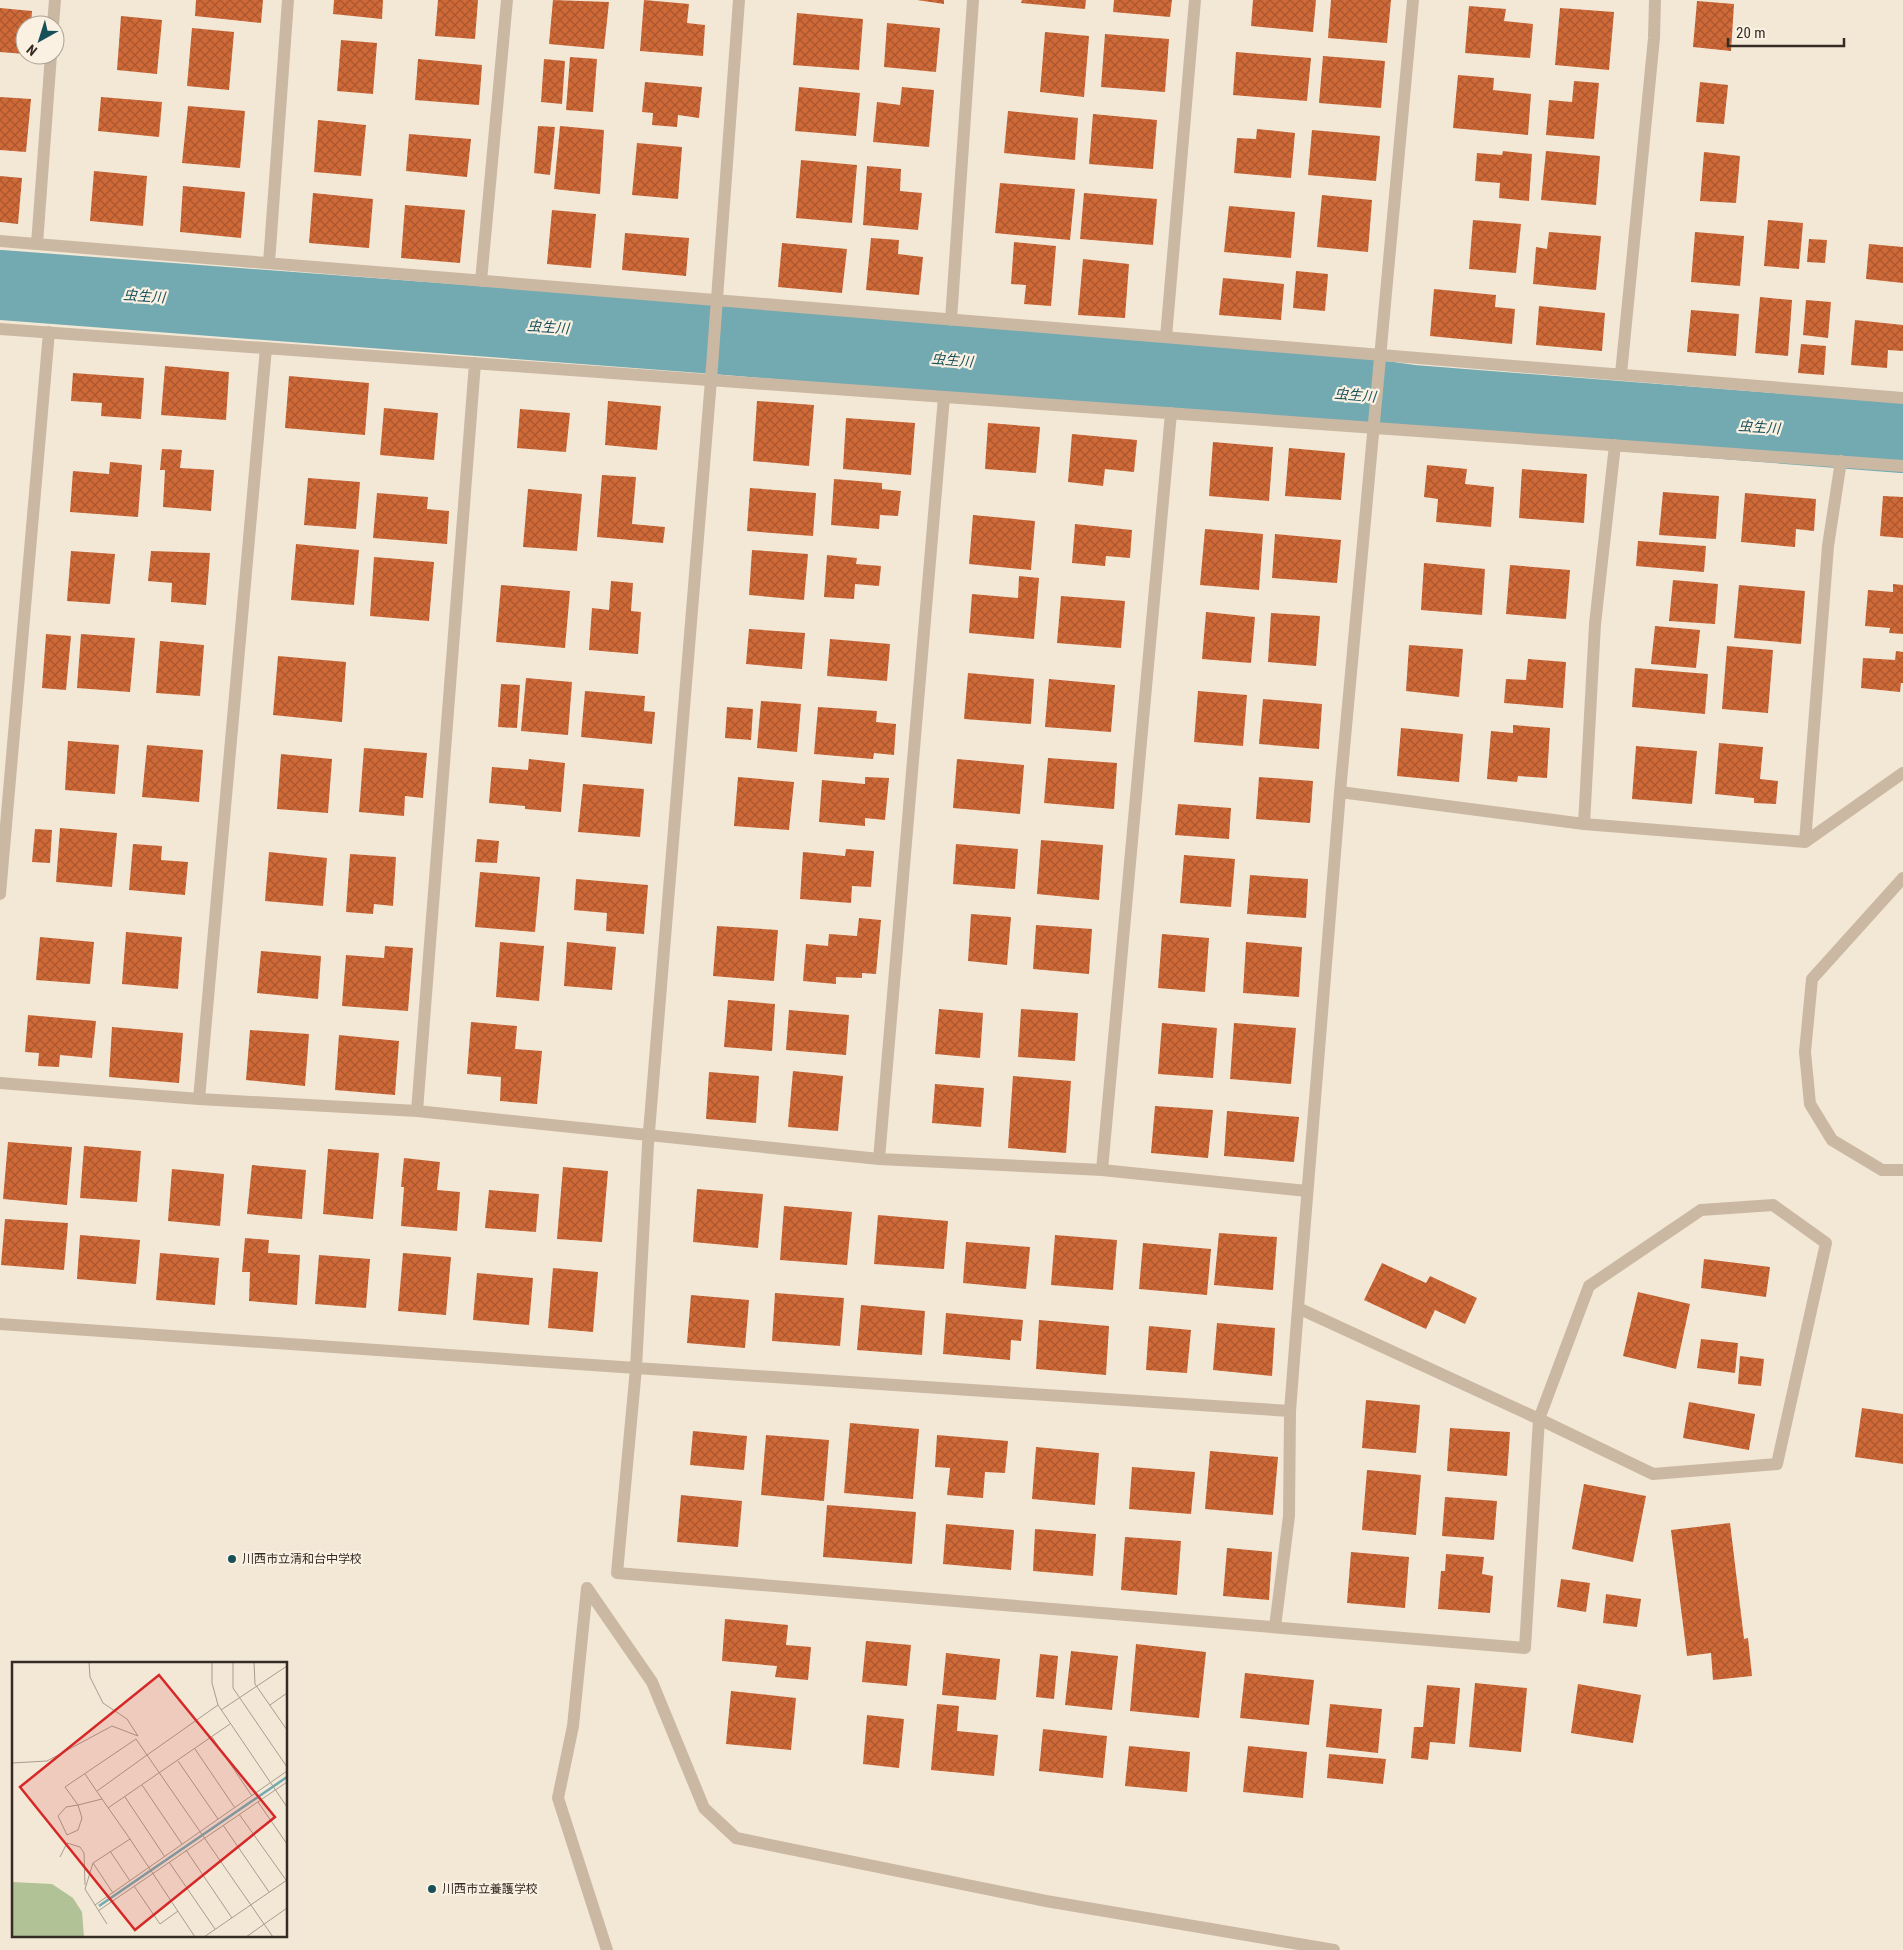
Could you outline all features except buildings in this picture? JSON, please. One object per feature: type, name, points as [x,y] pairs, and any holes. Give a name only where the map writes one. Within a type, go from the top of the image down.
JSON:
[{"type":"street","points":[[54,15],[55,0]]},
{"type":"street","points":[[269,263],[288,0]]},
{"type":"street","points":[[481,281],[507,0]]},
{"type":"street","points":[[739,0],[712,380],[649,1134],[636,1368],[617,1573],[1525,1648],[1539,1419],[1589,1286],[1701,1210],[1773,1205],[1826,1244],[1777,1464],[1653,1474],[1539,1419],[1298,1308]]},
{"type":"street","points":[[951,320],[973,0]]},
{"type":"street","points":[[1166,337],[1195,0]]},
{"type":"street","points":[[1275,1627],[1289,1516],[1290,1410],[1340,792],[1413,0]]},
{"type":"street","points":[[1622,374],[1654,38],[1655,0]]},
{"type":"street","points":[[37,244],[50,65]]},
{"type":"street","points":[[0,241],[1903,398]]},
{"type":"street","points":[[0,329],[1903,466]]},
{"type":"street","points":[[0,894],[49,332]]},
{"type":"street","points":[[199,1099],[266,348]]},
{"type":"street","points":[[417,1111],[476,363]]},
{"type":"street","points":[[879,1159],[944,396]]},
{"type":"street","points":[[1102,1170],[1171,413]]},
{"type":"street","points":[[1584,824],[1595,624],[1616,445]]},
{"type":"street","points":[[1805,842],[1828,546],[1841,461]]},
{"type":"street","points":[[1340,792],[1584,824],[1805,842],[1903,773]]},
{"type":"street","points":[[1903,878],[1812,979],[1805,1052],[1810,1104],[1832,1140],[1882,1170],[1903,1170]]},
{"type":"street","points":[[0,1083],[199,1099],[417,1111],[879,1159],[1102,1170],[1307,1191]]},
{"type":"street","points":[[0,1324],[636,1368],[1290,1410]]},
{"type":"street","points":[[607,1950],[558,1798],[573,1726],[587,1588],[652,1682],[704,1808],[736,1838],[1046,1901],[1334,1950]]},
{"type":"waterway","name":"虫生川","points":[[0,285],[703,338],[1369,394],[1412,400],[1903,438]]},
{"type":"place","name":"川西市立清和台中学校","points":[[232,1559]]},
{"type":"place","name":"川西市立養護学校","points":[[432,1889]]}]
